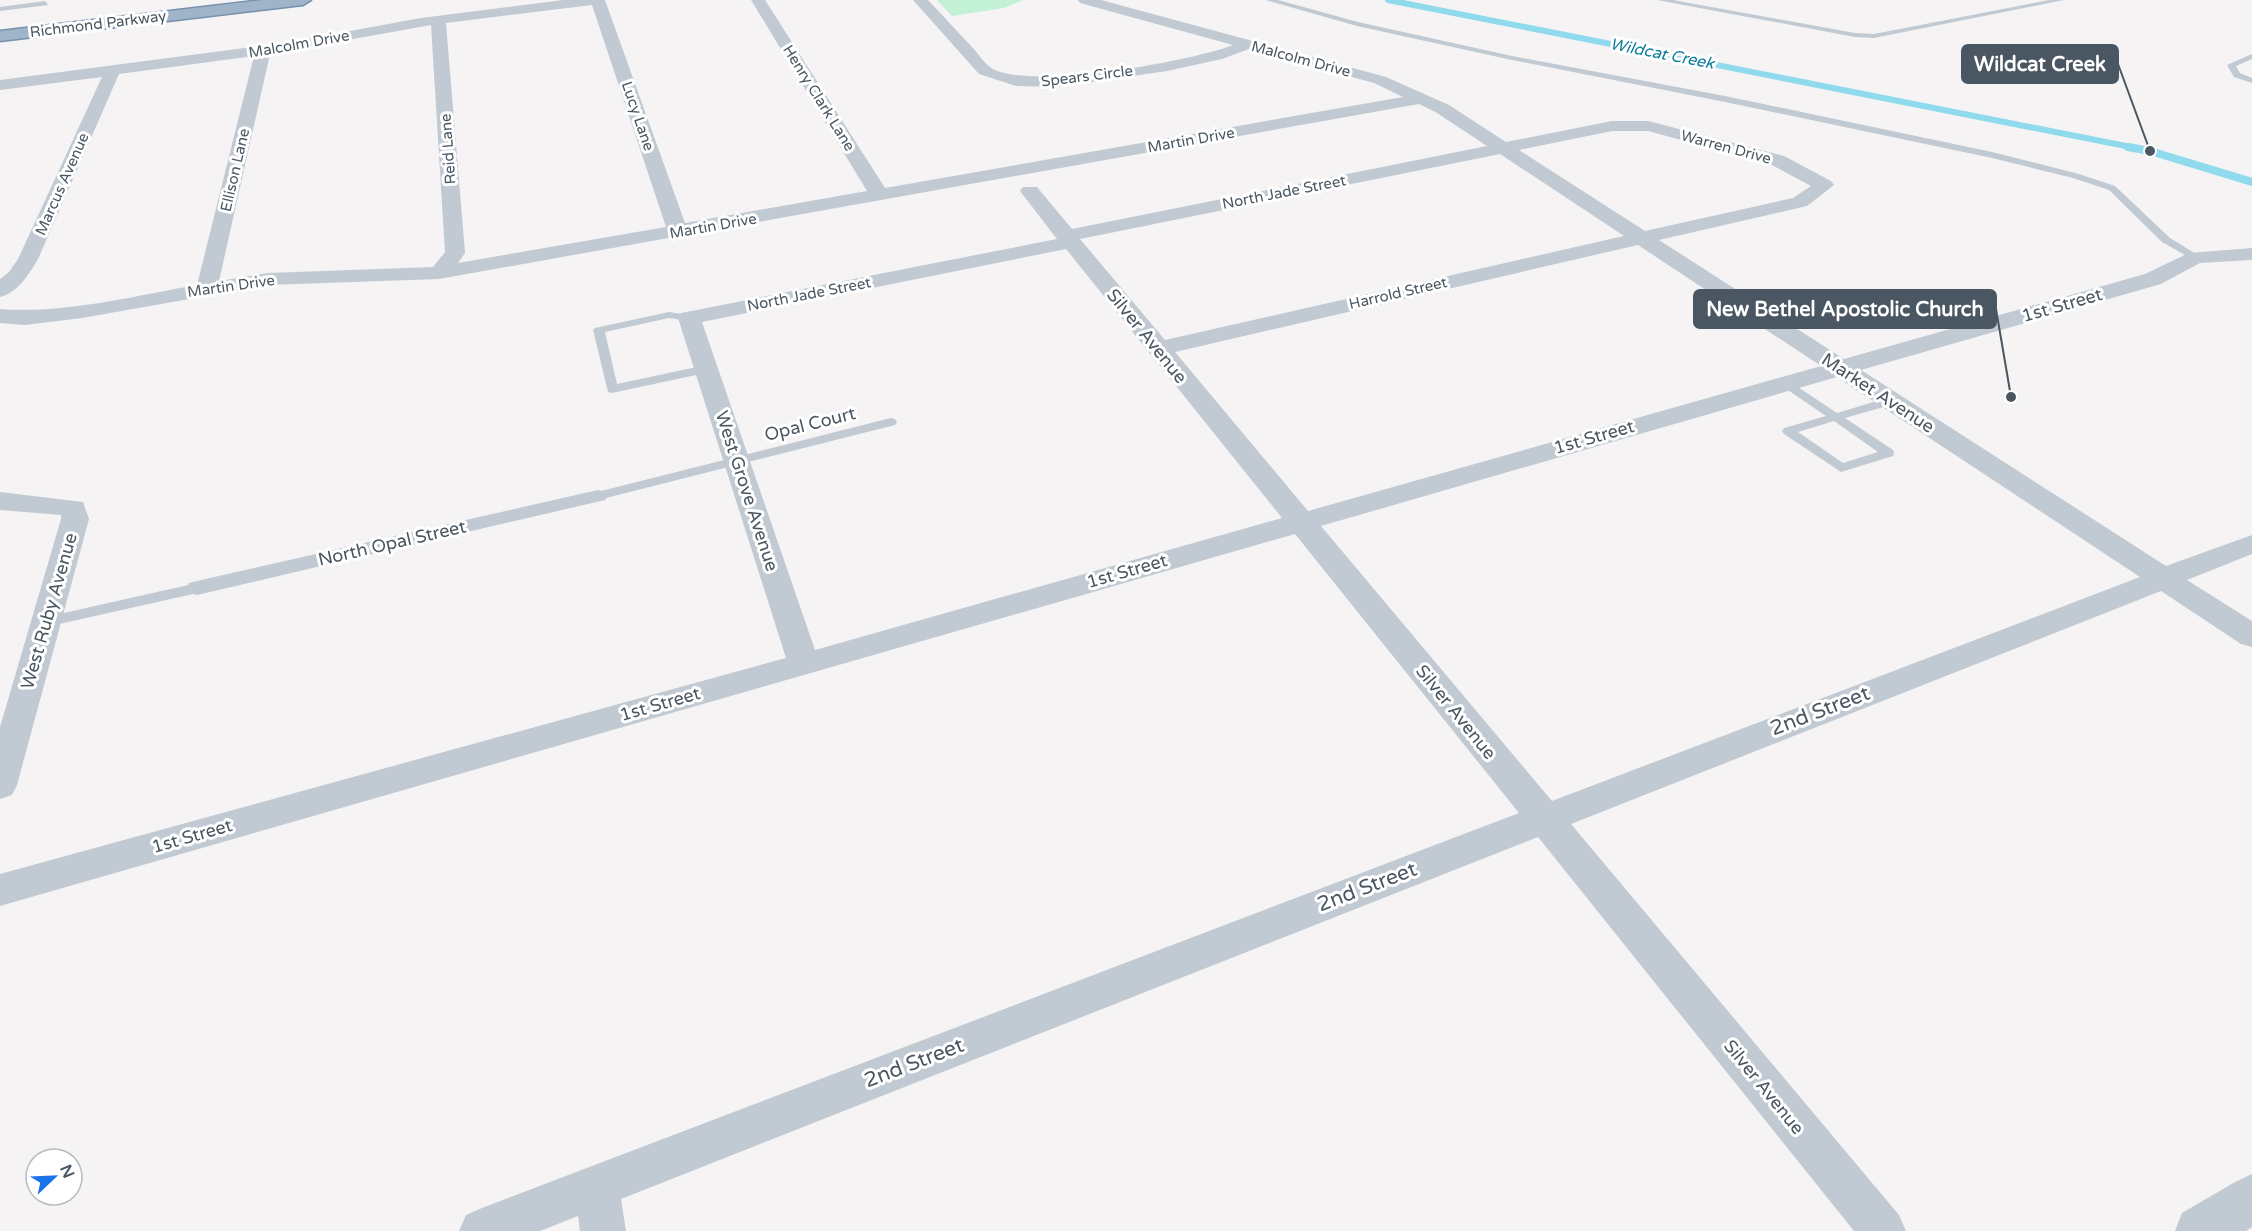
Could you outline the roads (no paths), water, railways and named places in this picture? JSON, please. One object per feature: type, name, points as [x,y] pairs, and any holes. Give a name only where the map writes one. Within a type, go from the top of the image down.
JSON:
[{"type":"highway","name":"Richmond Parkway","points":[[0,22],[194,0]]},
{"type":"highway","name":"Richmond Parkway","points":[[0,36],[303,0]]},
{"type":"street","name":"Malcolm Drive","points":[[0,85],[263,51],[438,20],[598,0]]},
{"type":"street","name":"Lucy Lane","points":[[598,0],[678,232]]},
{"type":"street","name":"Henry Clark Lane","points":[[758,0],[880,196]]},
{"type":"street","name":"Spears Circle","points":[[920,0],[985,71],[999,78],[1020,82],[1047,83],[1196,62],[1248,44]]},
{"type":"street","name":"Malcolm Drive","points":[[1085,0],[1380,80],[1445,111],[1503,149]]},
{"type":"street","name":"Reid Lane","points":[[438,20],[455,254],[439,273]]},
{"type":"street","name":"Ellison Lane","points":[[207,288],[263,51]]},
{"type":"street","name":"Marcus Avenue","points":[[0,290],[17,276],[28,259],[113,70]]},
{"type":"street","name":"Martin Drive","points":[[0,316],[25,318],[207,288],[279,279],[439,273],[1421,99]]},
{"type":"street","name":"Warren Drive","points":[[1503,149],[1612,126],[1648,126],[1777,160],[1824,186],[1800,202],[1640,238]]},
{"type":"street","name":"Market Avenue","points":[[1503,149],[2252,636]]},
{"type":"street","name":"North Jade Street","points":[[689,318],[1503,149]]},
{"type":"street","name":"Silver Avenue","points":[[1030,191],[1157,349],[1883,1231]]},
{"type":"street","name":"Harrold Street","points":[[1157,349],[1640,238]]},
{"type":"street","name":"1st Street","points":[[0,890],[804,664],[2153,279],[2196,257],[2252,254]]},
{"type":"street","name":"West Grove Avenue","points":[[689,318],[804,664]]},
{"type":"street","name":"North Opal Street","points":[[197,588],[598,496]]},
{"type":"street","name":"West Ruby Avenue","points":[[0,501],[73,508],[75,519],[0,785]]},
{"type":"street","name":"2nd Street","points":[[482,1231],[2252,544]]},
{"type":"street","points":[[597,1186],[603,1231]]},
{"type":"street","points":[[2200,1231],[2252,1199]]},
{"type":"lane","points":[[1270,0],[1357,24],[1512,58],[1725,99],[1992,155],[2076,176],[2112,188],[2166,240],[2196,257]]},
{"type":"lane","points":[[1661,0],[1855,35],[1874,36],[2060,0]]},
{"type":"lane","points":[[0,9],[45,3]]},
{"type":"lane","points":[[2252,56],[2231,65],[2237,75],[2252,81]]},
{"type":"lane","points":[[689,318],[669,315],[599,330],[612,389],[706,369]]},
{"type":"lane","points":[[1786,383],[1836,417],[1888,453],[1840,468],[1788,431],[1836,417],[1890,401]]},
{"type":"lane","name":"Opal Court","points":[[738,461],[891,422]]},
{"type":"lane","name":"North Opal Street","points":[[598,496],[738,461]]},
{"type":"lane","name":"North Opal Street","points":[[46,622],[197,588]]},
{"type":"waterway","name":"Wildcat Creek","points":[[1388,0],[2136,148]]},
{"type":"waterway","name":"Wildcat Creek","points":[[2128,147],[2150,151],[2252,182]]},
{"type":"place","name":"Wildcat Creek","points":[[2150,151]]},
{"type":"place","name":"New Bethel Apostolic Church","points":[[2011,397]]}]
